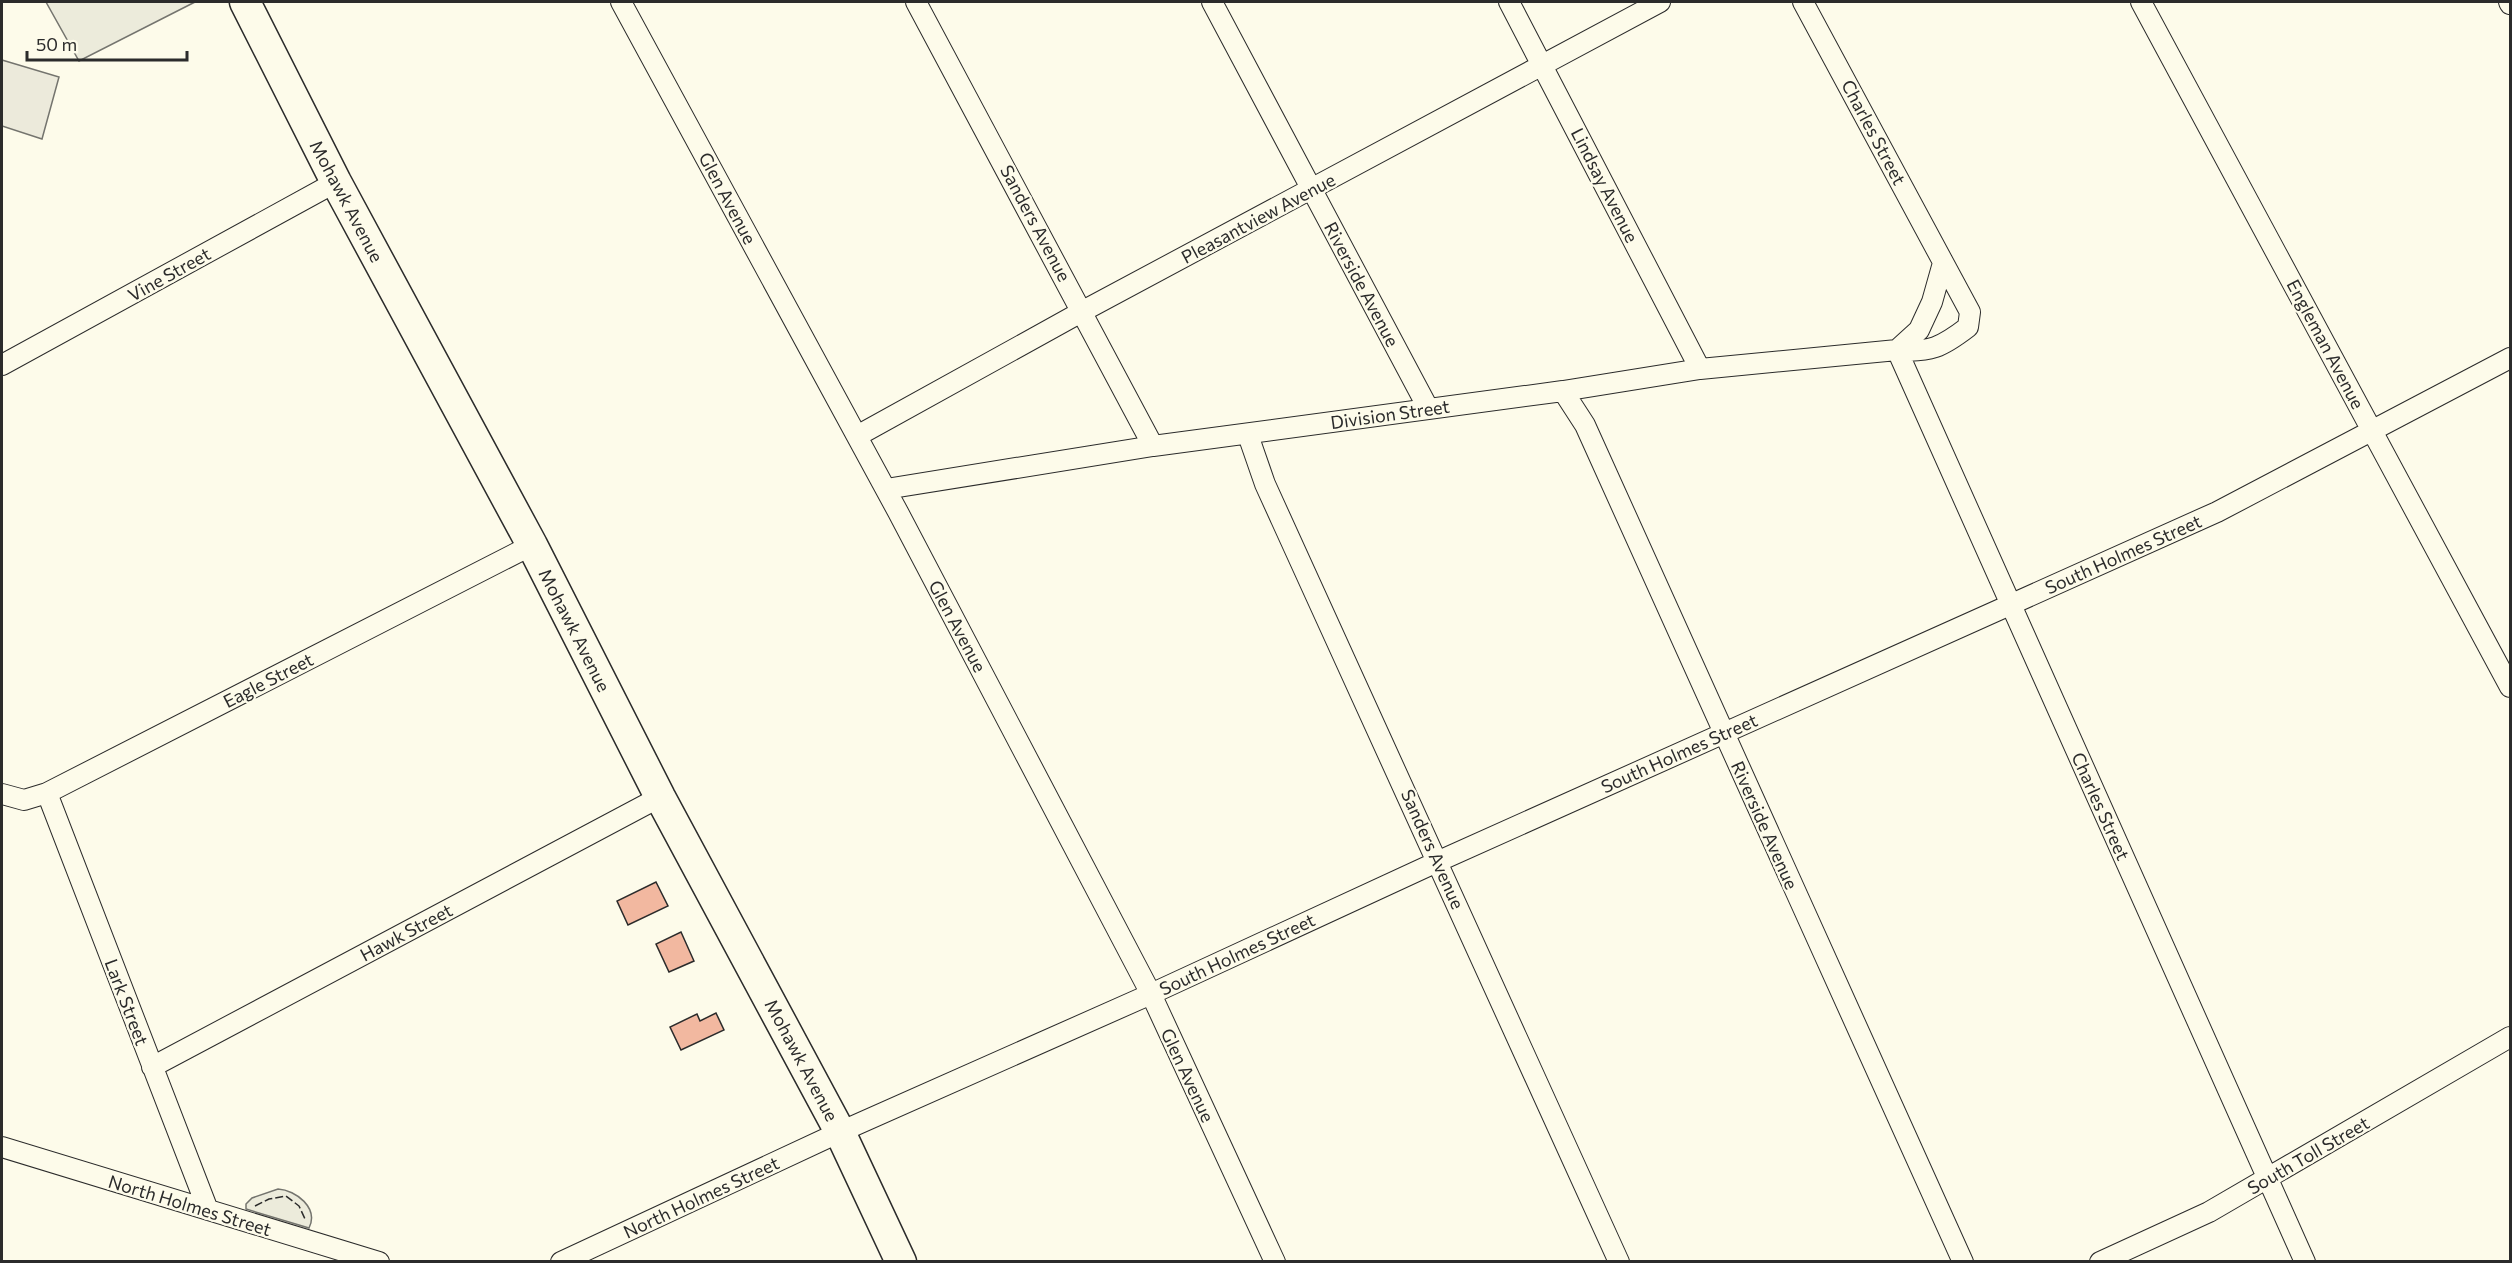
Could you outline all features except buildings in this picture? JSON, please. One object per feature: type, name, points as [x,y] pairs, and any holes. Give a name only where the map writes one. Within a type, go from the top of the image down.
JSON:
[{"type":"main road","name":"Mohawk Avenue","points":[[245,2],[336,182],[532,545],[660,797],[840,1132],[901,1262]]},
{"type":"street","name":"Glen Avenue","points":[[621,2],[886,489],[1151,994],[1275,1262]]},
{"type":"street","name":"Sanders Avenue","points":[[916,2],[1083,311],[1153,446]]},
{"type":"street","name":"Riverside Avenue","points":[[1212,2],[1428,408]]},
{"type":"street","name":"Lindsay Avenue","points":[[1509,2],[1700,369]]},
{"type":"street","name":"Pleasantview Avenue","points":[[857,436],[1083,311],[1660,2]]},
{"type":"street","name":"Charles Street","points":[[1803,2],[1970,312],[1968,327],[1949,342],[1923,352],[1897,350],[2305,1262]]},
{"type":"street","name":"Engleman Avenue","points":[[2141,2],[2511,687]]},
{"type":"street","name":"Vine Street","points":[[2,366],[336,182]]},
{"type":"street","points":[[1897,350],[1919,330],[1932,302],[1943,263]]},
{"type":"street","name":"Division Street","points":[[886,489],[1153,446],[1248,435],[1700,369],[1897,350]]},
{"type":"street","name":"South Holmes Street","points":[[840,1132],[1151,994],[1438,861],[2217,512],[2511,358]]},
{"type":"street","name":"Riverside Avenue","points":[[1563,390],[1585,425],[1963,1262]]},
{"type":"street","name":"Sanders Avenue","points":[[1248,435],[1265,484],[1619,1262]]},
{"type":"street","name":"Eagle Street","points":[[2,794],[24,800],[47,793],[532,545]]},
{"type":"street","name":"Lark Street","points":[[47,793],[208,1210]]},
{"type":"street","name":"Hawk Street","points":[[152,1067],[660,797]]},
{"type":"street","name":"South Toll Street","points":[[2100,1262],[2209,1212],[2511,1037]]},
{"type":"street","name":"North Holmes Street","points":[[561,1262],[840,1132]]},
{"type":"street","name":"North Holmes Street","points":[[2,1148],[208,1210],[334,1254],[379,1262]]},
{"type":"shaded area","points":[[46,2],[195,2],[79,61]]},
{"type":"shaded area","points":[[2,60],[59,77],[42,139],[2,126]]},
{"type":"shaded area","points":[[278,1189],[292,1193],[304,1201],[311,1214],[309,1228],[246,1209],[246,1204],[252,1198]]},
{"type":"fence","points":[[255,1206],[269,1199],[286,1196],[299,1206],[305,1219]]}]
